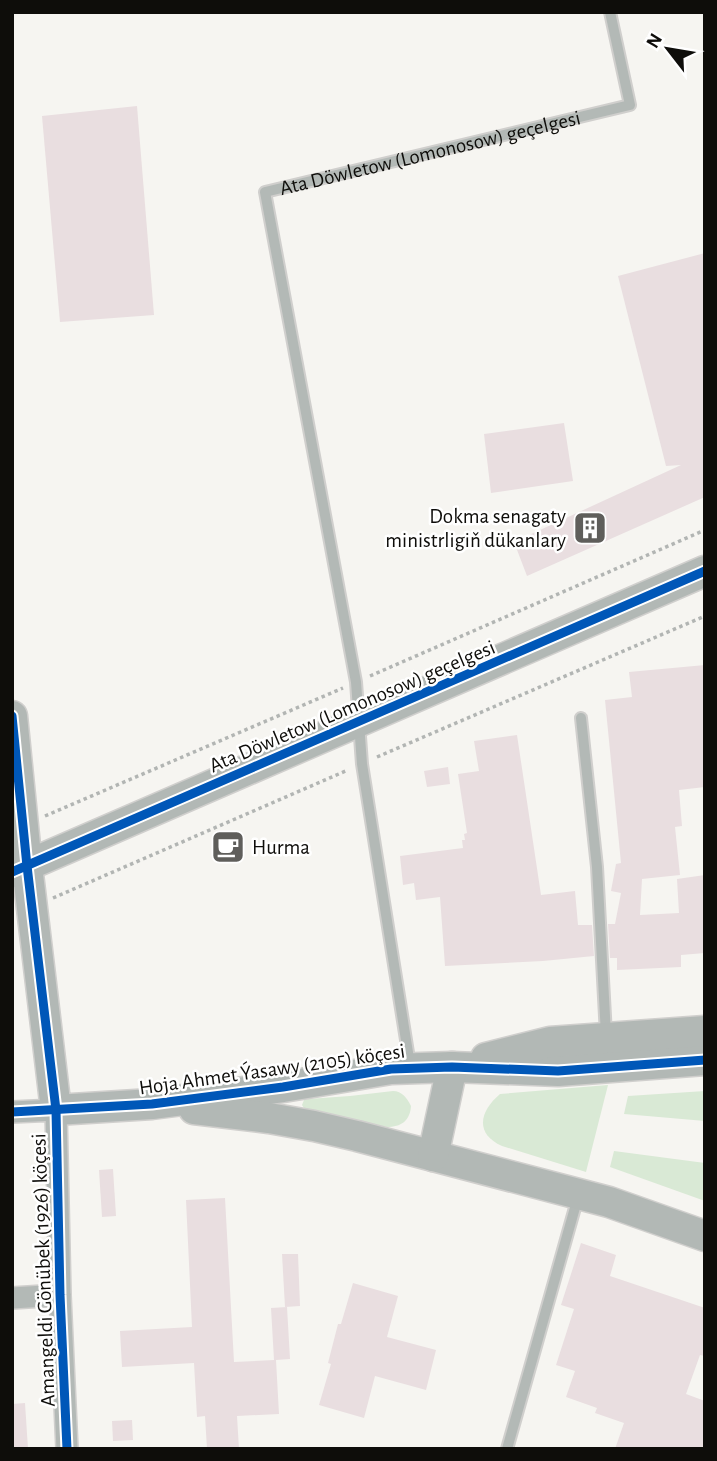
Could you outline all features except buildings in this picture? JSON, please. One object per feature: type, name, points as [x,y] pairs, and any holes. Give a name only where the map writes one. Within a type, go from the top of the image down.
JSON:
[{"type":"street","name":"Ata Döwletow (Lomonosow) geçelgesi","points":[[20,869],[705,571]]},
{"type":"street","name":"Amangeldi Gönübek (1926) köçesi","points":[[12,716],[20,869],[56,1110],[66,1449]]},
{"type":"street","name":"Hoja Ahmet Ýasawy (2105) köçesi","points":[[452,1067],[550,1042],[705,1031]]},
{"type":"street","name":"Hoja Ahmet Ýasawy (2105) köçesi","points":[[12,1112],[152,1104],[283,1087],[373,1071],[411,1068],[558,1071],[705,1060]]},
{"type":"street","points":[[433,1156],[452,1067]]},
{"type":"street","name":"Hoja Ahmet Ýasawy (2105) köçesi","points":[[152,1104],[314,1126],[609,1202],[705,1236]]},
{"type":"street","points":[[12,1298],[60,1295]]},
{"type":"lane","name":"Ata Döwletow (Lomonosow) geçelgesi","points":[[359,722],[356,682],[265,192],[630,105],[610,12]]},
{"type":"lane","points":[[581,718],[597,867],[606,1038]]},
{"type":"lane","points":[[359,722],[362,764],[411,1068]]},
{"type":"lane","points":[[507,1449],[578,1194]]},
{"type":"green space","points":[[608,1085],[586,1172],[502,1146],[487,1135],[484,1128],[484,1114],[500,1094]]},
{"type":"green space","points":[[393,1091],[404,1096],[411,1106],[407,1119],[392,1127],[306,1111],[302,1105],[304,1100],[308,1099]]},
{"type":"green space","points":[[705,1091],[705,1121],[624,1114],[628,1096]]},
{"type":"green space","points":[[614,1151],[705,1163],[705,1201],[610,1167]]},
{"type":"cycle path","points":[[12,872],[705,571]]},
{"type":"cycle path","points":[[12,716],[56,1110],[67,1449]]},
{"type":"cycle path","points":[[12,1112],[152,1104],[283,1087],[391,1069],[452,1067],[558,1071],[705,1060]]},
{"type":"place","name":"Dokma senagaty ministrligiň dükanlary","points":[[590,528]]},
{"type":"place","name":"Hurma","points":[[228,847]]}]
